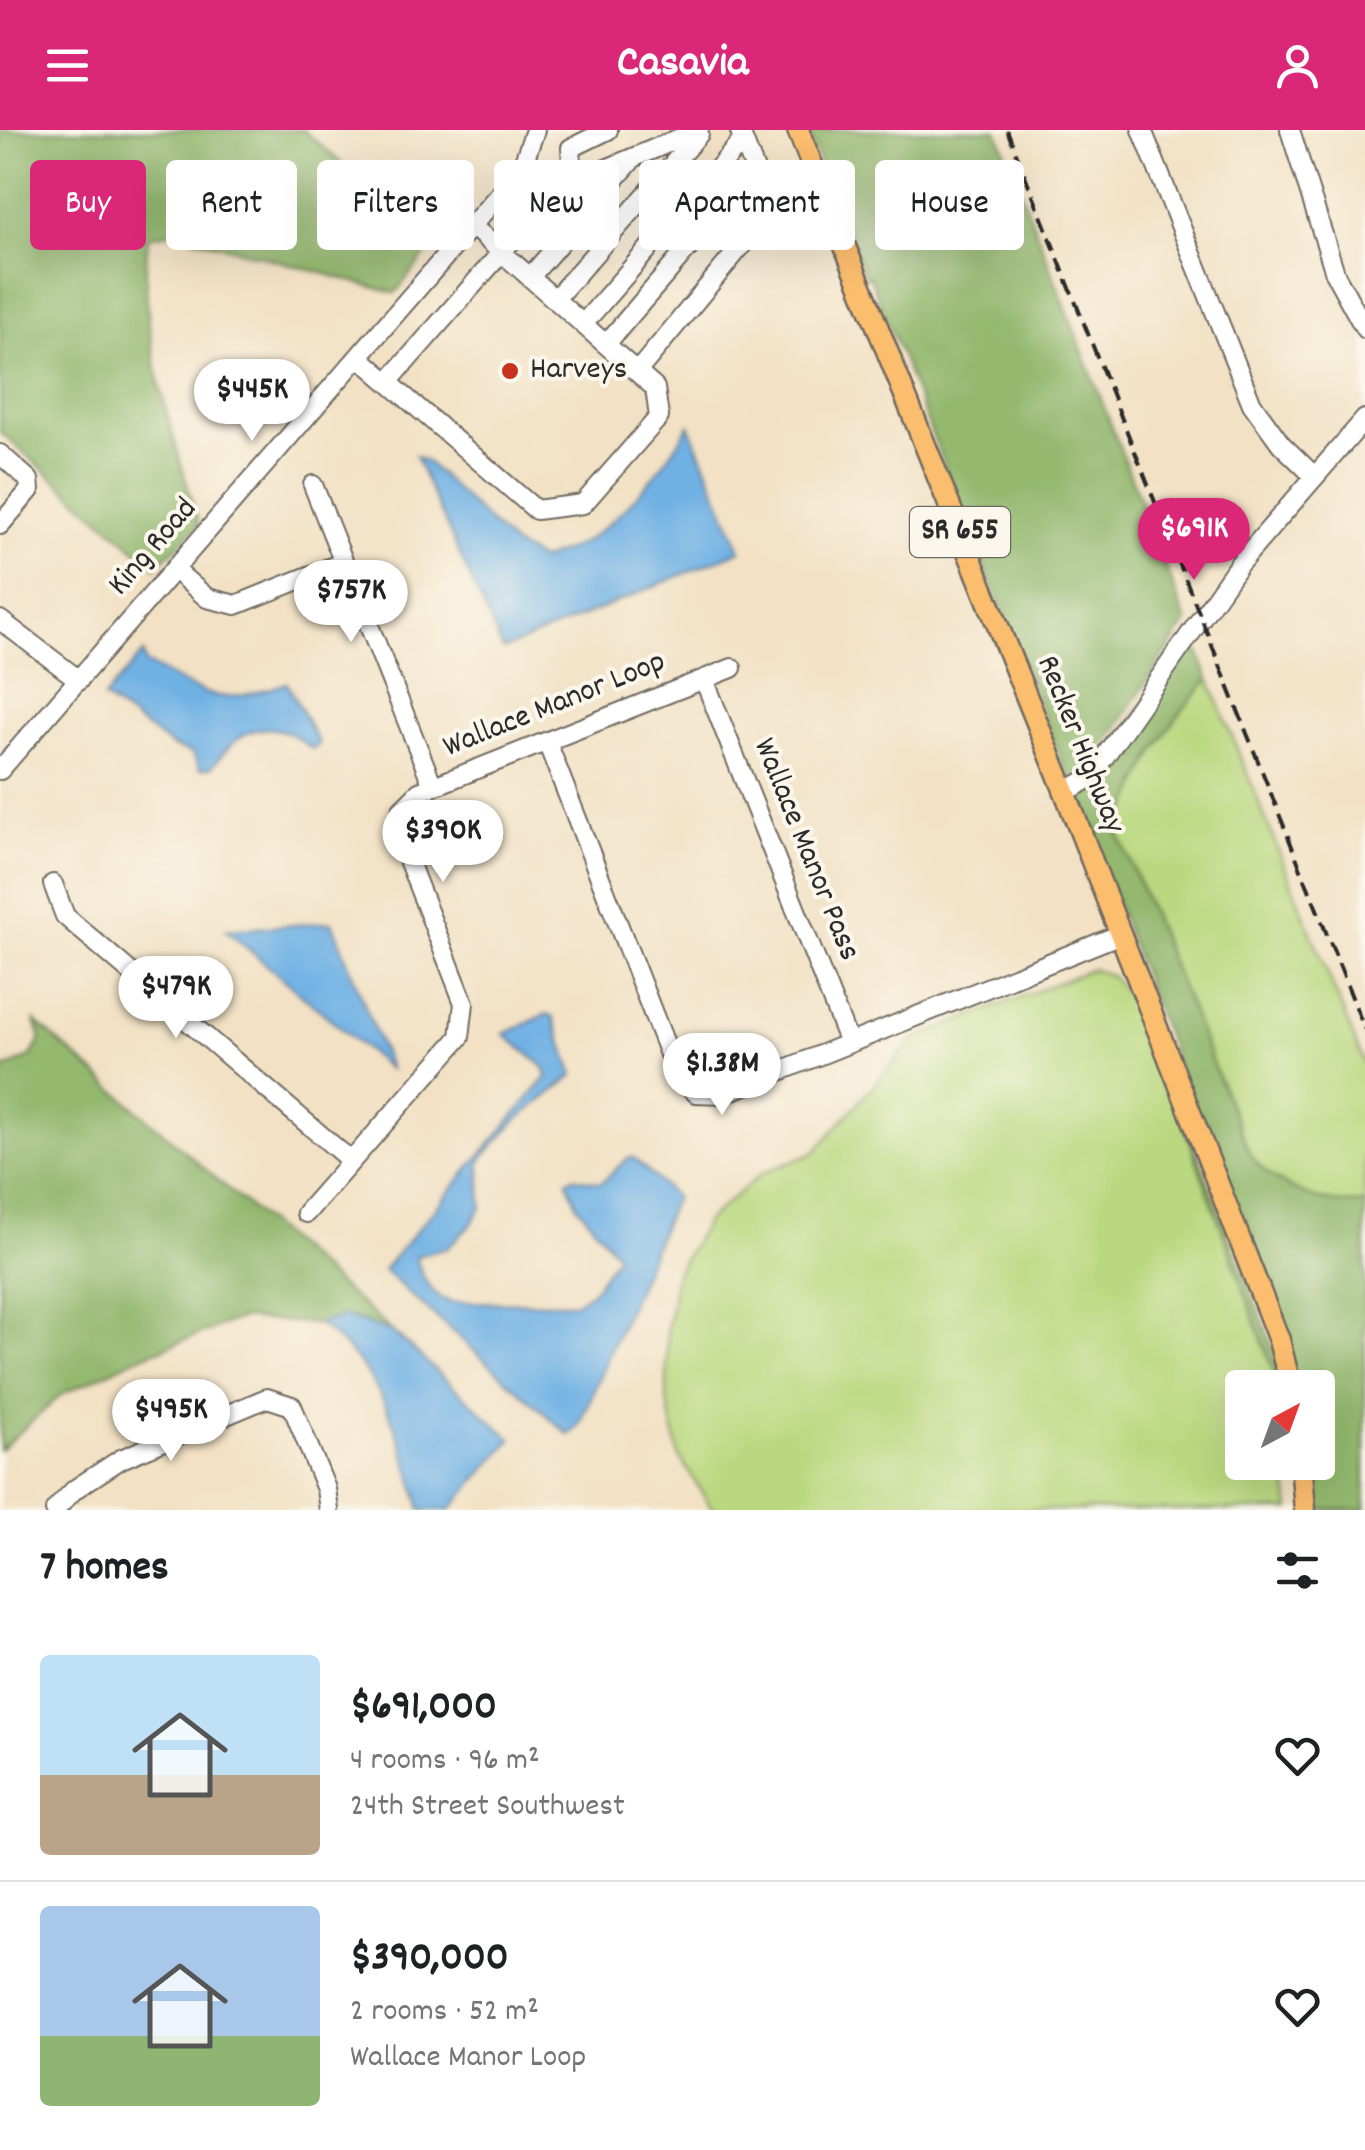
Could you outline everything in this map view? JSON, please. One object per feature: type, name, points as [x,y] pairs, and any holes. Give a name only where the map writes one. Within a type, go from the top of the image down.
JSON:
[{"type":"main road","name":"Recker Highway","points":[[798,130],[809,160]]},
{"type":"main road","name":"Recker Highway","points":[[845,250],[1065,792],[1279,1340],[1286,1370]]},
{"type":"main road","points":[[1304,1480],[1306,1510]]},
{"type":"street","name":"King Road","points":[[474,224],[523,164],[534,130]]},
{"type":"street","points":[[572,160],[571,148],[608,130]]},
{"type":"street","points":[[619,163],[700,130]]},
{"type":"street","points":[[555,299],[700,130]]},
{"type":"street","points":[[1142,130],[1252,404],[1280,444],[1314,476]]},
{"type":"street","points":[[1290,130],[1336,276],[1365,329]]},
{"type":"street","points":[[583,324],[741,135],[751,160]]},
{"type":"street","points":[[530,277],[633,157]]},
{"type":"street","points":[[359,357],[536,510],[584,504],[659,417],[655,388],[474,228]]},
{"type":"street","name":"King Road","points":[[0,770],[451,250]]},
{"type":"street","points":[[606,344],[686,250]]},
{"type":"street","points":[[637,372],[738,250]]},
{"type":"street","points":[[388,382],[502,252]]},
{"type":"street","points":[[1065,792],[1085,781],[1104,759],[1200,615],[1365,419]]},
{"type":"street","points":[[0,454],[29,480],[30,490],[0,525]]},
{"type":"street","points":[[314,485],[433,786]]},
{"type":"street","points":[[175,570],[207,598],[236,605],[344,562]]},
{"type":"street","points":[[0,620],[79,680]]},
{"type":"street","name":"Wallace Manor Loop","points":[[306,1213],[460,1037],[465,1023],[464,1003],[398,834],[402,809],[418,792],[732,668]]},
{"type":"street","name":"Wallace Manor Pass","points":[[704,679],[849,1043]]},
{"type":"street","points":[[546,742],[685,1086],[706,1097],[723,1094],[1121,934]]},
{"type":"street","points":[[53,884],[65,916],[351,1161]]},
{"type":"street","points":[[55,1510],[75,1489],[121,1459],[266,1398],[292,1406],[326,1490],[329,1510]]},
{"type":"green space","points":[[0,130],[303,130],[338,160],[317,160],[317,250],[429,250],[395,293],[239,250],[297,250],[297,160],[166,160],[166,233],[148,237],[148,310],[159,382],[199,525],[156,567],[0,432]]},
{"type":"green space","points":[[807,130],[997,130],[1009,160],[875,160],[875,250],[1024,250],[1024,200],[1187,622],[1098,755],[1069,781],[870,277],[865,277],[854,250],[855,160],[819,160]]},
{"type":"green space","points":[[1193,638],[1209,679],[1178,715],[1155,751],[1119,835],[1250,1155],[1272,1177],[1301,1193],[1333,1202],[1365,1203],[1365,1510],[1313,1510],[1310,1480],[1335,1480],[1335,1370],[1293,1370],[1075,795]]},
{"type":"green space","points":[[1209,679],[1365,1066],[1365,1203],[1333,1202],[1301,1193],[1272,1177],[1250,1155],[1119,834],[1155,751],[1178,715]]},
{"type":"green space","points":[[1092,969],[1110,975],[1123,989],[1157,1049],[1273,1370],[1225,1370],[1225,1480],[1287,1480],[1290,1510],[713,1510],[679,1456],[667,1400],[667,1331],[676,1273],[707,1220],[762,1173],[814,1153],[914,1039]]},
{"type":"green space","points":[[1141,1008],[1271,1343],[1278,1370],[1273,1370]]},
{"type":"green space","points":[[35,1021],[394,1333],[344,1316],[317,1324],[242,1318],[142,1356],[62,1394],[0,1450],[0,1071],[30,1057],[41,1039]]},
{"type":"water","points":[[689,425],[741,550],[503,650],[415,456],[427,462],[513,545],[541,560],[580,544],[614,519],[657,472]]},
{"type":"water","points":[[143,653],[145,663],[213,695],[243,695],[287,683],[319,744],[313,749],[293,735],[274,729],[252,731],[234,742],[212,767],[200,769],[192,753],[173,747],[104,698]]},
{"type":"water","points":[[332,922],[390,1070],[226,930]]},
{"type":"water","points":[[547,1014],[553,1017],[574,1075],[517,1120],[485,1155],[480,1163],[482,1206],[471,1225],[447,1248],[416,1256],[427,1284],[450,1302],[574,1303],[591,1293],[617,1255],[577,1205],[567,1181],[573,1177],[601,1183],[628,1158],[634,1158],[675,1197],[579,1426],[569,1435],[383,1270],[547,1077],[544,1067],[504,1034]]},
{"type":"water","points":[[344,1316],[394,1333],[512,1439],[450,1510],[421,1510],[386,1406],[358,1361],[317,1324]]},
{"type":"railway","points":[[1007,130],[1365,1030]]},
{"type":"place","name":"Harveys","points":[[510,371]]}]
